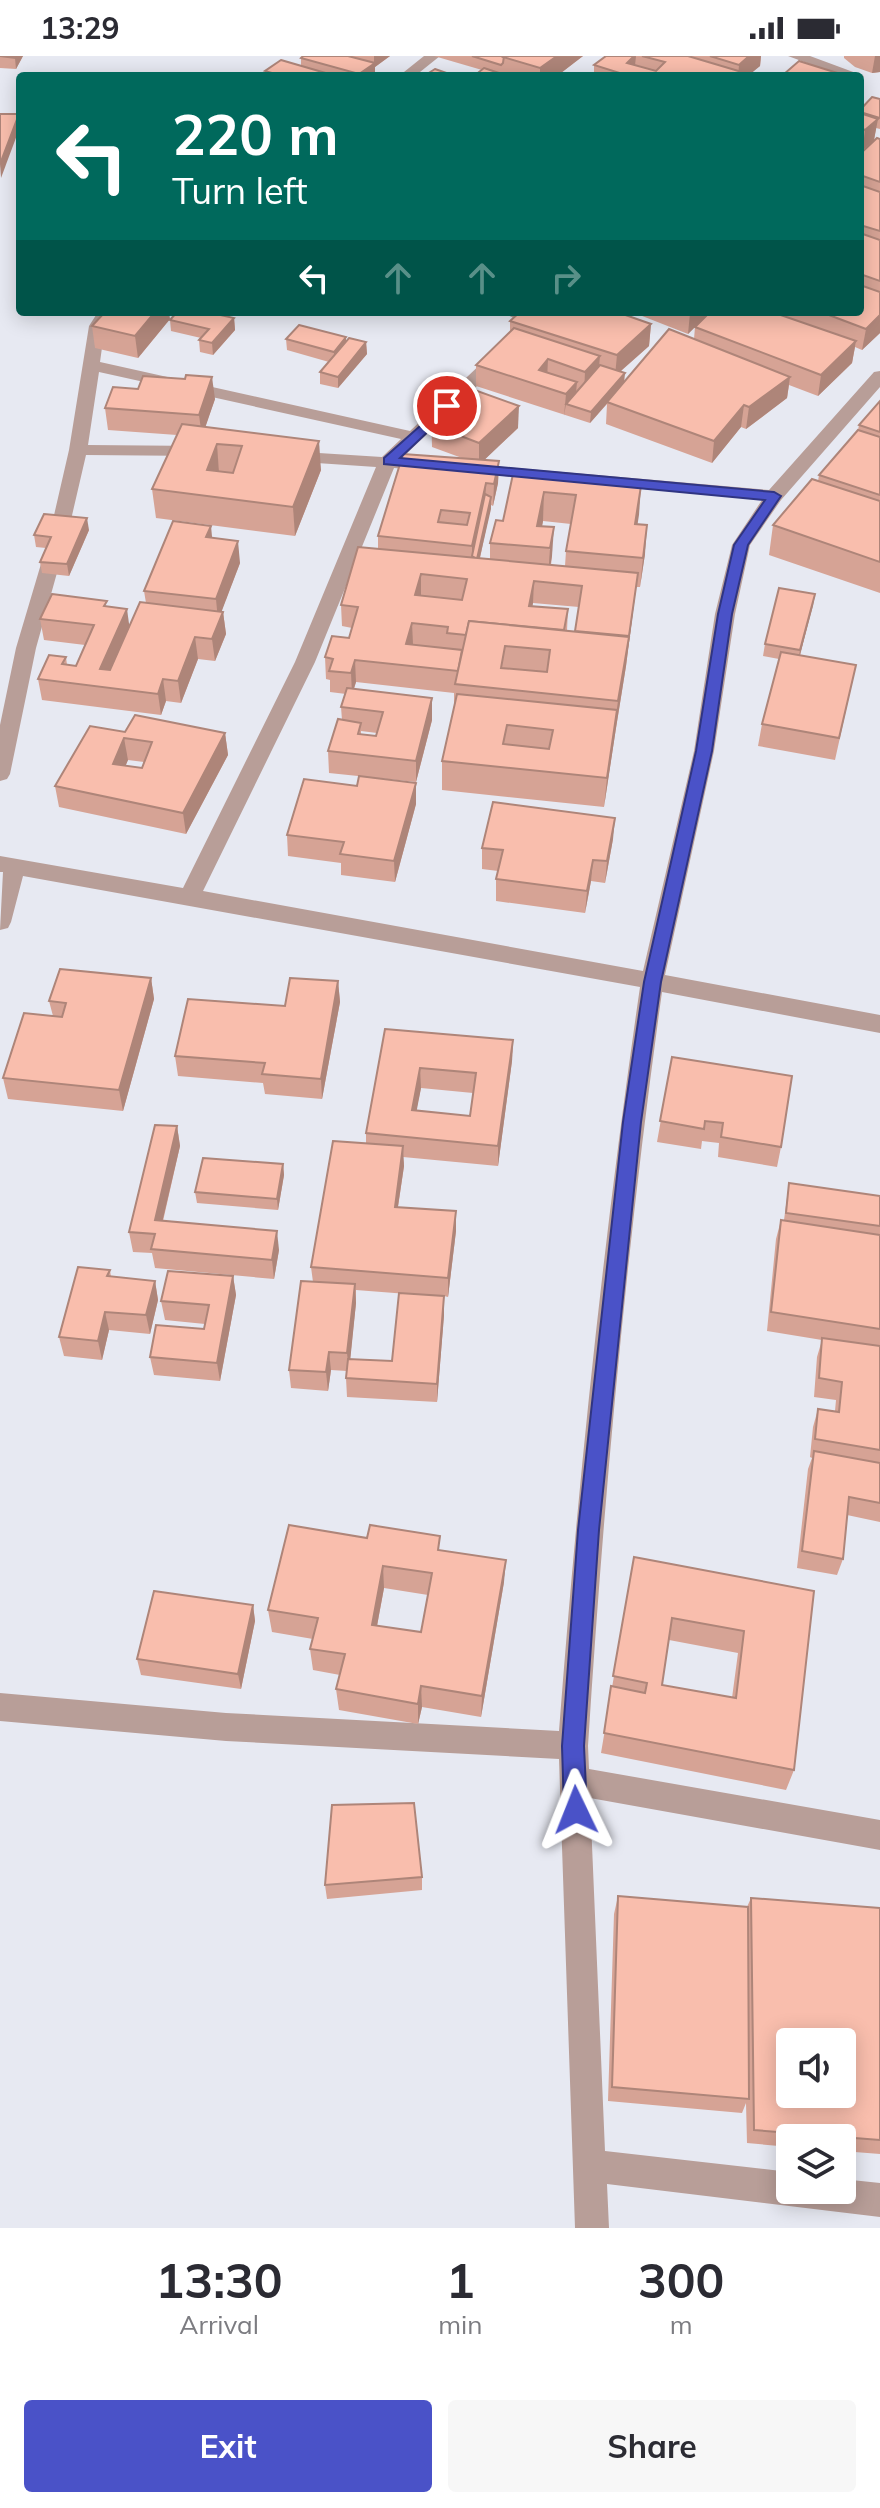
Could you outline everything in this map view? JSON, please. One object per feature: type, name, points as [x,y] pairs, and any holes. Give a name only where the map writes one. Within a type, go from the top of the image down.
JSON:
[{"type":"street","points":[[411,72],[433,56]]},
{"type":"street","points":[[795,56],[827,60],[850,72]]},
{"type":"street","points":[[0,774],[26,648],[58,537],[78,450],[97,326],[103,316]]},
{"type":"street","points":[[190,896],[305,662],[388,461],[541,317]]},
{"type":"street","points":[[90,365],[414,437]]},
{"type":"street","points":[[592,2228],[573,1746],[590,1515],[632,1122],[652,982],[704,751],[725,614],[741,545],[774,496],[880,376]]},
{"type":"street","points":[[78,450],[225,453]]},
{"type":"street","points":[[269,455],[388,461],[774,496]]},
{"type":"street","points":[[0,922],[7,866],[190,896],[880,1024]]},
{"type":"street","points":[[0,1707],[226,1727],[573,1746]]},
{"type":"street","points":[[575,1781],[880,1835]]},
{"type":"street","points":[[588,2165],[776,2188]]},
{"type":"street","points":[[856,2197],[880,2200]]},
{"type":"building","points":[[348,56],[375,63],[362,72],[352,72],[301,58]]},
{"type":"building","points":[[472,56],[504,56],[501,65]]},
{"type":"building","points":[[504,56],[557,56],[540,68]]},
{"type":"building","points":[[606,56],[634,56],[627,63],[656,71],[665,62],[642,56],[688,56],[742,72],[616,72],[594,65]]},
{"type":"building","points":[[710,56],[749,56],[739,65]]},
{"type":"building","points":[[281,60],[322,72],[268,72],[265,71]]},
{"type":"building","points":[[799,61],[834,72],[786,72]]},
{"type":"building","points":[[872,97],[880,99],[880,118],[864,113],[864,106]]},
{"type":"building","points":[[0,114],[16,114],[16,122],[0,164]]},
{"type":"building","points":[[864,114],[878,119],[865,130]]},
{"type":"building","points":[[877,138],[880,139],[880,182],[864,176],[864,150]]},
{"type":"building","points":[[864,186],[880,192],[880,231],[864,226]]},
{"type":"building","points":[[864,234],[880,240],[880,281],[864,275]]},
{"type":"building","points":[[864,286],[880,292],[880,315],[866,329],[832,316],[864,316]]},
{"type":"building","points":[[101,316],[152,316],[135,336],[92,326]]},
{"type":"building","points":[[174,316],[234,318],[212,343],[199,340],[209,329],[170,320]]},
{"type":"building","points":[[516,316],[628,316],[651,324],[617,355],[510,321]]},
{"type":"building","points":[[706,316],[784,316],[856,341],[821,375],[695,327]]},
{"type":"building","points":[[299,325],[346,337],[334,352],[286,339]]},
{"type":"building","points":[[514,328],[600,356],[585,372],[548,359],[539,370],[577,382],[566,394],[476,365]]},
{"type":"building","points":[[669,329],[790,377],[749,407],[744,405],[714,441],[607,402]]},
{"type":"building","points":[[349,338],[366,342],[338,377],[320,372]]},
{"type":"building","points":[[600,365],[625,373],[591,412],[566,404]]},
{"type":"building","points":[[186,375],[212,377],[199,415],[105,408],[113,387],[138,389],[143,376],[185,379]]},
{"type":"building","points":[[455,383],[519,406],[479,443],[432,425],[448,410],[431,404]]},
{"type":"building","points":[[880,401],[880,432],[859,425]]},
{"type":"building","points":[[182,424],[319,441],[293,507],[152,489]],"holes":[[[217,444],[242,446],[233,473],[207,470]]]},
{"type":"building","points":[[858,430],[880,437],[880,495],[819,475]]},
{"type":"building","points":[[403,454],[499,461],[494,484],[486,483],[472,546],[378,536]],"holes":[[[441,510],[470,513],[467,525],[438,522]]]},
{"type":"building","points":[[513,474],[641,486],[635,524],[647,525],[643,558],[566,551],[576,495],[544,492],[537,526],[554,527],[550,548],[490,543],[496,520],[503,521]]},
{"type":"building","points":[[812,479],[880,501],[880,562],[773,525]]},
{"type":"building","points":[[485,494],[491,497],[477,559],[472,556]]},
{"type":"building","points":[[44,514],[87,518],[67,564],[40,562],[51,537],[34,535]]},
{"type":"building","points":[[173,521],[211,526],[206,537],[238,541],[216,599],[144,591]]},
{"type":"building","points":[[358,547],[638,573],[629,636],[575,631],[582,586],[534,581],[529,606],[568,609],[564,630],[469,621],[466,635],[447,633],[448,627],[412,623],[406,644],[462,650],[458,671],[355,660],[351,673],[329,671],[333,659],[325,657],[332,636],[349,638],[358,607],[341,605]],"holes":[[[421,574],[467,579],[462,600],[415,595]]]},
{"type":"building","points":[[779,588],[815,594],[800,650],[765,644]]},
{"type":"building","points":[[52,594],[107,601],[104,606],[127,609],[100,669],[110,670],[140,602],[223,612],[212,639],[195,637],[178,681],[163,679],[158,694],[38,679],[49,655],[66,657],[62,664],[76,666],[94,625],[40,619]]},
{"type":"building","points":[[469,621],[629,637],[618,701],[455,684]],"holes":[[[505,646],[550,650],[547,672],[501,668]]]},
{"type":"building","points":[[781,652],[856,665],[839,738],[762,724]]},
{"type":"building","points":[[347,688],[432,698],[416,761],[328,751],[338,719],[361,723],[358,734],[376,736],[383,712],[341,707]]},
{"type":"building","points":[[457,694],[617,710],[607,778],[442,761]],"holes":[[[507,725],[553,730],[549,749],[503,744]]]},
{"type":"building","points":[[135,715],[225,733],[183,813],[55,786],[90,726],[125,732]],"holes":[[[124,738],[152,742],[142,768],[113,764]]]},
{"type":"building","points":[[359,776],[416,783],[394,861],[340,854],[344,842],[287,835],[304,779],[357,786]]},
{"type":"building","points":[[493,802],[615,818],[607,861],[593,860],[587,891],[496,879],[503,850],[482,848]]},
{"type":"building","points":[[60,969],[151,978],[119,1090],[3,1078],[24,1013],[62,1017],[66,1003],[49,1001]]},
{"type":"building","points":[[290,978],[338,981],[321,1079],[262,1074],[265,1063],[175,1056],[188,999],[285,1006]]},
{"type":"building","points":[[385,1029],[513,1040],[498,1146],[366,1133]],"holes":[[[420,1068],[476,1073],[470,1116],[412,1110]]]},
{"type":"building","points":[[672,1057],[792,1076],[781,1147],[721,1137],[723,1123],[705,1121],[704,1129],[660,1121]]},
{"type":"building","points":[[155,1125],[177,1126],[155,1220],[277,1231],[272,1260],[151,1249],[155,1234],[129,1232]]},
{"type":"building","points":[[333,1141],[403,1146],[395,1207],[456,1211],[448,1278],[311,1267]]},
{"type":"building","points":[[203,1158],[283,1164],[277,1199],[195,1192]]},
{"type":"building","points":[[789,1183],[880,1196],[880,1226],[786,1213]]},
{"type":"building","points":[[781,1220],[880,1235],[880,1329],[771,1312]]},
{"type":"building","points":[[78,1267],[110,1270],[107,1276],[155,1281],[146,1315],[105,1312],[98,1341],[59,1337]]},
{"type":"building","points":[[168,1271],[233,1276],[217,1363],[150,1357],[156,1325],[204,1329],[209,1305],[161,1301]]},
{"type":"building","points":[[301,1281],[355,1284],[347,1353],[329,1352],[326,1372],[289,1370]]},
{"type":"building","points":[[399,1293],[444,1296],[437,1384],[346,1378],[348,1359],[392,1361]]},
{"type":"building","points":[[822,1338],[880,1346],[880,1450],[815,1439],[818,1409],[839,1412],[842,1382],[819,1378]]},
{"type":"building","points":[[814,1451],[880,1463],[880,1503],[849,1497],[843,1559],[802,1551]]},
{"type":"building","points":[[289,1525],[367,1538],[370,1525],[440,1536],[438,1550],[506,1560],[482,1696],[421,1686],[418,1704],[336,1689],[345,1654],[310,1649],[318,1618],[268,1610]],"holes":[[[383,1566],[432,1573],[421,1632],[372,1625]]]},
{"type":"building","points":[[634,1557],[814,1591],[794,1770],[604,1733],[611,1686],[645,1693],[647,1683],[613,1676]],"holes":[[[672,1618],[744,1631],[736,1698],[662,1685]]]},
{"type":"building","points":[[154,1591],[253,1605],[238,1674],[137,1659]]},
{"type":"building","points":[[414,1803],[422,1877],[325,1885],[332,1805]]},
{"type":"building","points":[[618,1896],[748,1907],[749,2099],[612,2087]]},
{"type":"building","points":[[751,1898],[880,1908],[880,2140],[856,2138],[856,2124],[776,2124],[776,2132],[754,2130]]},
{"type":"route","points":[[447,406],[388,461],[774,496],[741,545],[725,614],[704,751],[652,982],[632,1122],[588,1530],[582,1654],[573,1746],[576,1810]]}]
